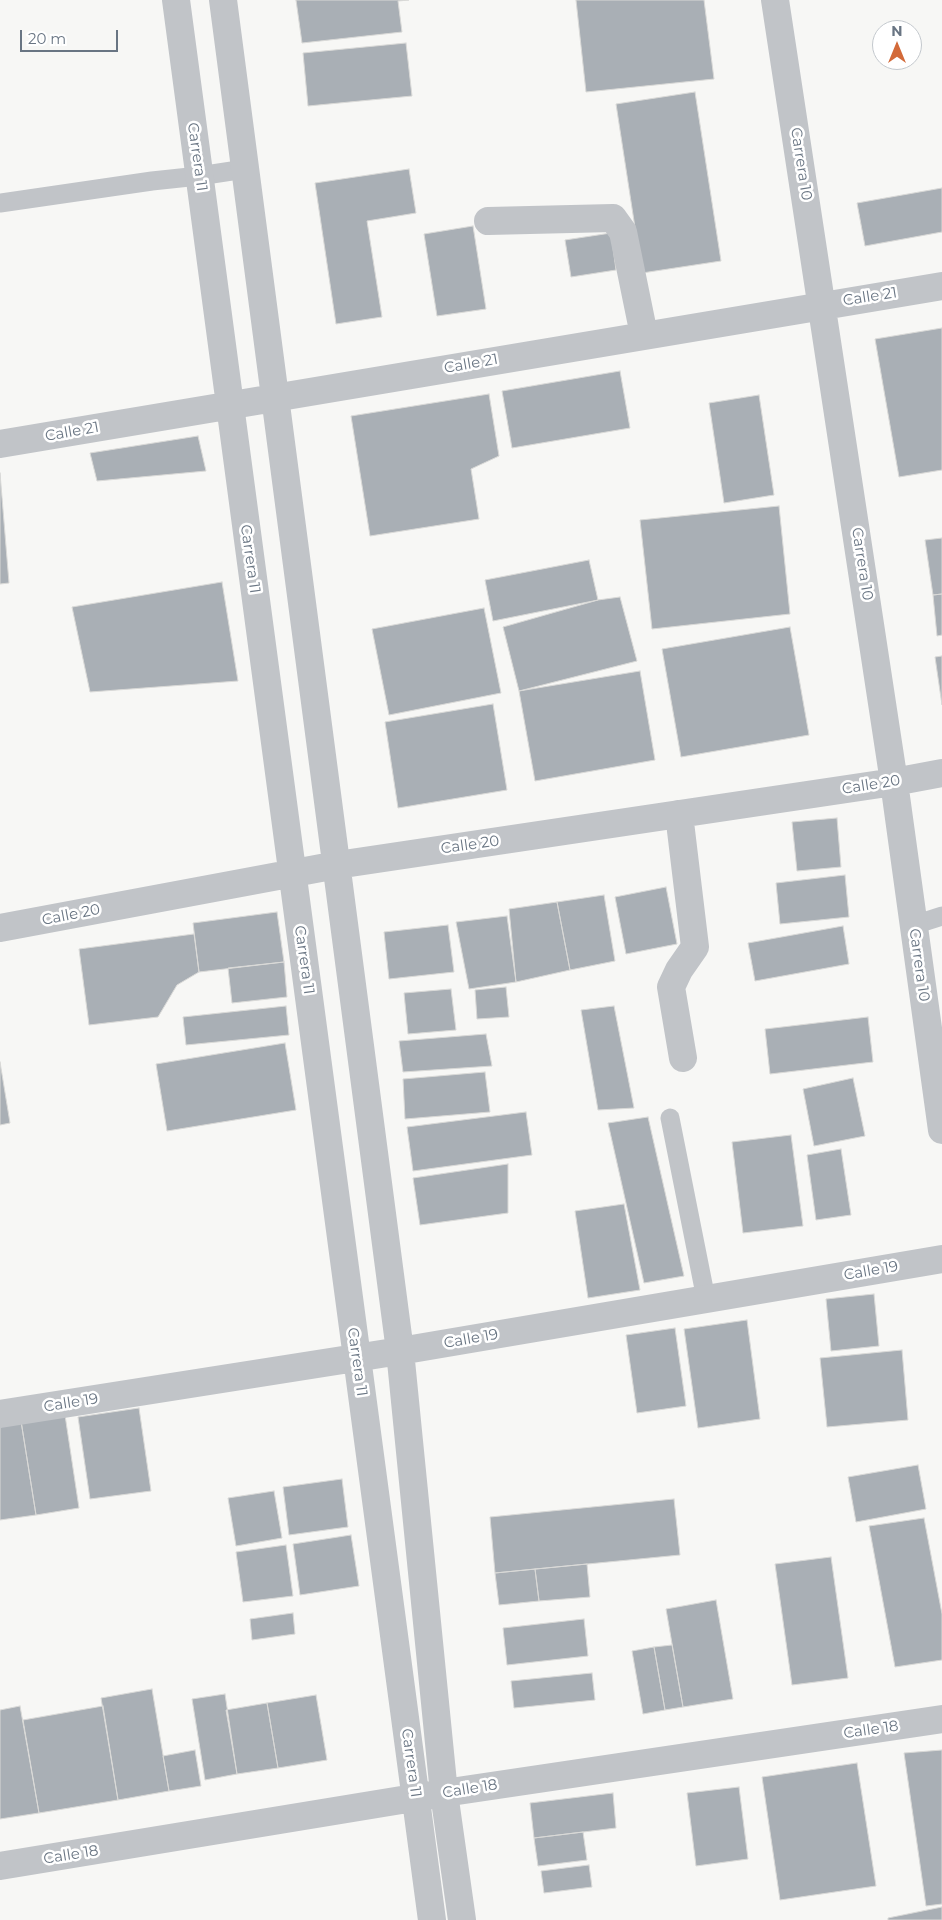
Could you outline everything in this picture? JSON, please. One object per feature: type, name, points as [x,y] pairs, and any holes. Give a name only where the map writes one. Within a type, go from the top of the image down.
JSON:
[{"type":"street","name":"Carrera 11","points":[[176,0],[432,1920]]},
{"type":"street","name":"Carrera 11","points":[[223,0],[400,1351],[444,1793],[462,1920]]},
{"type":"street","name":"Carrera 10","points":[[776,0],[894,782],[942,1130]]},
{"type":"street","points":[[488,221],[613,218],[623,232],[644,335]]},
{"type":"street","name":"Calle 21","points":[[0,444],[942,286]]},
{"type":"street","name":"Calle 20","points":[[0,928],[336,865],[894,782],[942,773]]},
{"type":"street","points":[[679,814],[695,947],[679,970],[671,986],[683,1058]]},
{"type":"street","name":"Calle 19","points":[[0,1414],[400,1351],[942,1259]]},
{"type":"street","name":"Calle 18","points":[[0,1866],[444,1793],[942,1719]]},
{"type":"lane","points":[[0,203],[245,169]]},
{"type":"lane","points":[[914,925],[942,916]]},
{"type":"lane","points":[[670,1118],[706,1299]]},
{"type":"building","points":[[296,0],[409,0],[398,1],[402,32],[302,43]]},
{"type":"building","points":[[576,0],[704,0],[714,79],[586,92]]},
{"type":"building","points":[[406,43],[412,96],[308,106],[303,53]]},
{"type":"building","points":[[695,92],[721,261],[642,273],[616,104]]},
{"type":"building","points":[[409,169],[416,213],[367,221],[382,317],[336,324],[315,183]]},
{"type":"building","points":[[942,188],[942,232],[865,246],[857,203]]},
{"type":"building","points":[[473,226],[486,309],[437,316],[424,234]]},
{"type":"building","points":[[611,233],[616,270],[571,277],[565,240]]},
{"type":"building","points":[[942,328],[942,470],[899,477],[875,339]]},
{"type":"building","points":[[620,371],[630,428],[512,448],[502,391]]},
{"type":"building","points":[[489,394],[499,456],[471,469],[479,519],[370,536],[351,416]]},
{"type":"building","points":[[759,395],[774,495],[724,503],[709,403]]},
{"type":"building","points":[[198,436],[206,471],[97,481],[90,453]]},
{"type":"building","points":[[0,473],[9,583],[0,584]]},
{"type":"building","points":[[779,506],[790,614],[652,629],[640,520]]},
{"type":"building","points":[[942,538],[942,594],[933,595],[925,540]]},
{"type":"building","points":[[589,560],[598,600],[493,621],[485,580]]},
{"type":"building","points":[[222,582],[238,681],[90,692],[72,607]]},
{"type":"building","points":[[942,594],[942,635],[937,636],[933,595]]},
{"type":"building","points":[[620,597],[637,661],[519,691],[503,627],[598,600]]},
{"type":"building","points":[[484,608],[501,693],[389,715],[372,629]]},
{"type":"building","points":[[790,627],[809,735],[681,757],[662,649]]},
{"type":"building","points":[[942,656],[942,705],[935,657]]},
{"type":"building","points":[[640,671],[655,760],[535,781],[519,691]]},
{"type":"building","points":[[493,704],[507,790],[398,808],[385,722]]},
{"type":"building","points":[[837,818],[841,867],[797,871],[792,822]]},
{"type":"building","points":[[845,875],[849,917],[780,924],[776,883]]},
{"type":"building","points":[[666,887],[677,944],[626,954],[615,897]]},
{"type":"building","points":[[604,895],[615,961],[570,970],[557,902]]},
{"type":"building","points":[[557,902],[570,970],[516,982],[509,909]]},
{"type":"building","points":[[277,912],[284,962],[199,972],[193,923]]},
{"type":"building","points":[[507,916],[516,982],[469,989],[456,922]]},
{"type":"building","points":[[448,925],[454,972],[389,979],[384,932]]},
{"type":"building","points":[[843,926],[849,964],[755,981],[748,943]]},
{"type":"building","points":[[194,934],[199,972],[177,985],[158,1017],[89,1025],[79,949]]},
{"type":"building","points":[[284,962],[287,997],[232,1003],[228,968]]},
{"type":"building","points":[[506,987],[509,1017],[477,1019],[475,990]]},
{"type":"building","points":[[451,989],[456,1030],[408,1034],[404,993]]},
{"type":"building","points":[[286,1006],[289,1035],[186,1045],[183,1017]]},
{"type":"building","points":[[614,1006],[634,1108],[598,1110],[581,1010]]},
{"type":"building","points":[[868,1017],[873,1062],[770,1074],[765,1029]]},
{"type":"building","points":[[486,1034],[492,1066],[403,1072],[399,1041]]},
{"type":"building","points":[[285,1043],[296,1110],[167,1131],[156,1064]]},
{"type":"building","points":[[0,1062],[10,1123],[0,1125]]},
{"type":"building","points":[[485,1072],[490,1112],[405,1119],[403,1079]]},
{"type":"building","points":[[853,1078],[865,1136],[814,1146],[803,1089]]},
{"type":"building","points":[[526,1112],[532,1155],[413,1171],[407,1127]]},
{"type":"building","points":[[648,1117],[684,1276],[644,1283],[608,1123]]},
{"type":"building","points":[[791,1135],[803,1226],[743,1233],[732,1142]]},
{"type":"building","points":[[841,1149],[851,1215],[816,1220],[807,1155]]},
{"type":"building","points":[[508,1164],[508,1213],[420,1225],[413,1178]]},
{"type":"building","points":[[624,1204],[640,1290],[588,1298],[575,1211]]},
{"type":"building","points":[[874,1294],[879,1346],[831,1351],[826,1299]]},
{"type":"building","points":[[747,1320],[760,1419],[698,1428],[684,1329]]},
{"type":"building","points":[[675,1328],[686,1406],[637,1413],[626,1335]]},
{"type":"building","points":[[902,1350],[908,1420],[827,1427],[820,1358]]},
{"type":"building","points":[[139,1408],[151,1491],[90,1499],[78,1417]]},
{"type":"building","points":[[65,1415],[79,1508],[36,1515],[21,1421]]},
{"type":"building","points":[[21,1421],[36,1515],[0,1520],[0,1424]]},
{"type":"building","points":[[918,1465],[926,1509],[856,1522],[848,1477]]},
{"type":"building","points":[[342,1479],[348,1527],[289,1535],[283,1487]]},
{"type":"building","points":[[274,1491],[282,1538],[236,1546],[228,1498]]},
{"type":"building","points":[[674,1499],[680,1555],[495,1573],[490,1517]]},
{"type":"building","points":[[924,1518],[942,1614],[942,1660],[895,1667],[869,1526]]},
{"type":"building","points":[[351,1535],[359,1586],[300,1595],[293,1544]]},
{"type":"building","points":[[286,1545],[293,1596],[243,1602],[236,1552]]},
{"type":"building","points":[[831,1557],[848,1678],[792,1685],[775,1564]]},
{"type":"building","points":[[587,1564],[590,1597],[539,1601],[535,1569]]},
{"type":"building","points":[[535,1569],[539,1601],[499,1605],[495,1573]]},
{"type":"building","points":[[716,1600],[733,1699],[683,1707],[666,1609]]},
{"type":"building","points":[[293,1613],[295,1634],[252,1640],[250,1619]]},
{"type":"building","points":[[584,1619],[588,1656],[507,1665],[503,1628]]},
{"type":"building","points":[[672,1645],[683,1707],[665,1710],[654,1647]]},
{"type":"building","points":[[654,1647],[665,1710],[643,1714],[632,1651]]},
{"type":"building","points":[[592,1673],[595,1700],[514,1708],[511,1681]]},
{"type":"building","points":[[152,1689],[169,1791],[118,1800],[101,1698]]},
{"type":"building","points":[[225,1694],[237,1774],[205,1780],[192,1699]]},
{"type":"building","points":[[316,1695],[327,1760],[278,1768],[267,1703]]},
{"type":"building","points":[[267,1703],[278,1768],[237,1774],[226,1710]]},
{"type":"building","points":[[20,1706],[39,1813],[0,1819],[0,1710]]},
{"type":"building","points":[[103,1706],[118,1800],[39,1813],[23,1720]]},
{"type":"building","points":[[195,1750],[201,1786],[169,1791],[163,1756]]},
{"type":"building","points":[[942,1750],[942,1904],[926,1906],[904,1753]]},
{"type":"building","points":[[857,1763],[876,1886],[780,1900],[762,1777]]},
{"type":"building","points":[[739,1787],[748,1859],[696,1866],[687,1793]]},
{"type":"building","points":[[613,1793],[616,1828],[534,1838],[530,1803]]},
{"type":"building","points":[[583,1832],[587,1860],[538,1866],[534,1838]]},
{"type":"building","points":[[589,1865],[592,1887],[544,1893],[541,1871]]},
{"type":"building","points":[[942,1907],[942,1920],[888,1920],[888,1918]]}]
